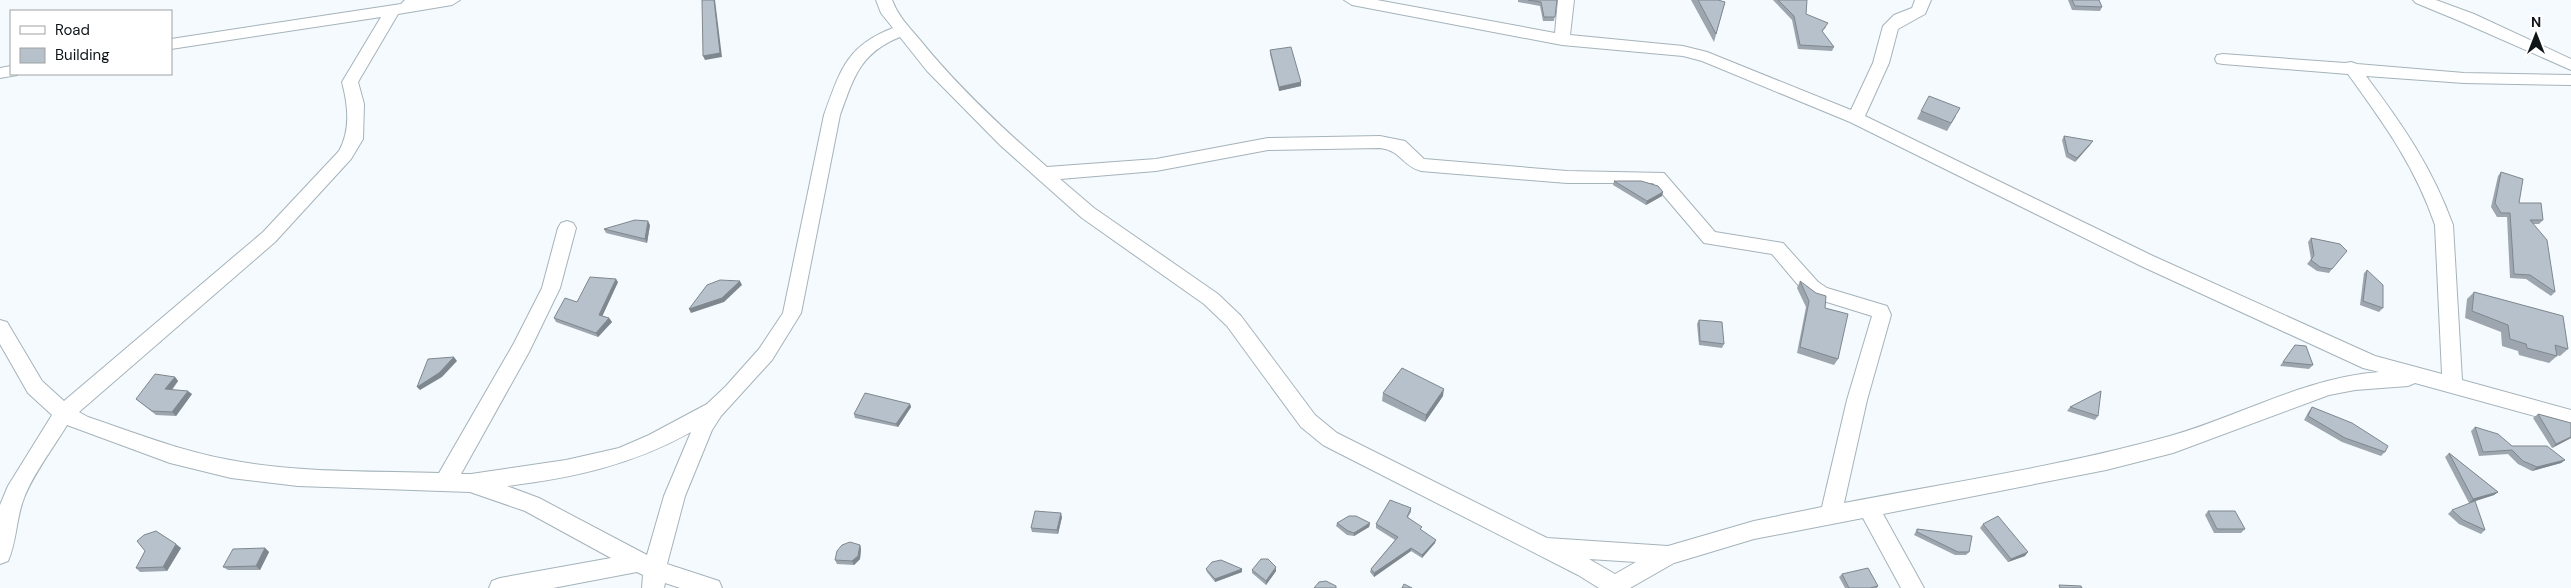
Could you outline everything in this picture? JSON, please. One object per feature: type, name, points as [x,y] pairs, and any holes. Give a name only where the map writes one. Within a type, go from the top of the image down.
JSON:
[{"type":"street","points":[[172,44],[452,0]]},
{"type":"street","points":[[884,0],[889,13],[933,67],[1006,141],[1088,213],[1211,299],[1234,321],[1308,421],[1330,439],[1541,546],[1614,587],[1668,555],[1754,530],[2106,461],[2163,446],[2328,387],[2355,382],[2419,377]]},
{"type":"street","points":[[1352,0],[1562,40],[1683,50],[1707,57],[1856,118],[2147,261],[2370,362],[2571,418]]},
{"type":"street","points":[[1562,40],[1566,0]]},
{"type":"street","points":[[1856,118],[1882,63],[1886,39],[1891,26],[1900,19],[1919,11],[1923,0]]},
{"type":"street","points":[[2421,0],[2438,3],[2571,65]]},
{"type":"street","points":[[0,554],[6,518],[15,492],[64,413],[269,237],[345,155],[354,138],[356,104],[350,82],[404,6]]},
{"type":"street","points":[[649,574],[696,438],[715,409],[733,392],[783,331],[792,313],[832,115],[858,56],[868,46],[903,30]]},
{"type":"street","points":[[2222,59],[2351,67],[2454,77],[2571,80]]},
{"type":"street","points":[[2351,67],[2404,141],[2437,205],[2444,225],[2448,258],[2452,386]]},
{"type":"street","points":[[1043,174],[1156,165],[1268,144],[1380,142],[1399,145],[1406,149],[1415,162],[1421,165],[1567,177],[1658,177],[1710,238],[1777,248],[1810,287],[1821,293],[1880,311],[1882,315],[1857,400],[1831,514]]},
{"type":"street","points":[[445,482],[522,347],[551,288],[567,228]]},
{"type":"street","points":[[0,326],[35,387],[64,413],[81,423],[170,454],[231,470],[298,477],[470,483],[582,465],[620,456],[647,445],[715,409]]},
{"type":"street","points":[[470,483],[532,504],[649,574]]},
{"type":"street","points":[[1868,507],[1913,588]]},
{"type":"street","points":[[1541,546],[1668,555]]},
{"type":"street","points":[[500,588],[649,574],[711,588]]},
{"type":"building","points":[[702,0],[714,0],[720,53],[703,56]]},
{"type":"building","points":[[1528,0],[1557,0],[1555,17],[1544,17],[1541,2]]},
{"type":"building","points":[[1698,0],[1725,2],[1716,34]]},
{"type":"building","points":[[1778,0],[1807,0],[1806,14],[1828,23],[1822,31],[1834,47],[1800,45],[1794,16]]},
{"type":"building","points":[[2072,0],[2099,0],[2102,7],[2075,6]]},
{"type":"building","points":[[1291,47],[1301,82],[1279,87],[1270,50]]},
{"type":"building","points":[[1929,96],[1960,108],[1951,123],[1921,111]]},
{"type":"building","points":[[2064,136],[2093,141],[2077,158],[2068,153]]},
{"type":"building","points":[[2501,172],[2523,179],[2519,203],[2541,203],[2543,220],[2530,220],[2547,240],[2555,292],[2530,275],[2514,274],[2510,213],[2501,213],[2495,203]]},
{"type":"building","points":[[1614,181],[1641,181],[1658,186],[1663,192],[1647,201]]},
{"type":"building","points":[[635,220],[648,221],[645,239],[604,229]]},
{"type":"building","points":[[2311,238],[2340,244],[2347,251],[2332,269],[2320,267],[2311,260],[2314,255]]},
{"type":"building","points":[[2367,270],[2383,285],[2383,308],[2363,301]]},
{"type":"building","points":[[590,277],[616,279],[599,315],[609,318],[596,333],[554,318],[565,298],[577,302]]},
{"type":"building","points":[[720,280],[740,281],[722,298],[689,309],[707,285]]},
{"type":"building","points":[[1800,281],[1816,293],[1826,296],[1825,308],[1848,314],[1838,359],[1800,347],[1809,301]]},
{"type":"building","points":[[2474,292],[2563,316],[2568,349],[2555,345],[2557,356],[2527,348],[2526,344],[2510,339],[2508,325],[2472,311]]},
{"type":"building","points":[[1699,320],[1722,322],[1724,344],[1700,341]]},
{"type":"building","points":[[2295,345],[2306,346],[2313,365],[2283,362]]},
{"type":"building","points":[[454,357],[439,373],[417,387],[428,359]]},
{"type":"building","points":[[1402,368],[1444,389],[1426,415],[1383,393]]},
{"type":"building","points":[[155,374],[175,377],[165,389],[188,391],[172,412],[152,411],[136,399]]},
{"type":"building","points":[[2101,391],[2098,416],[2070,407]]},
{"type":"building","points":[[865,393],[910,404],[896,424],[854,414]]},
{"type":"building","points":[[2312,407],[2352,423],[2388,446],[2385,452],[2345,438],[2308,416]]},
{"type":"building","points":[[2538,414],[2571,423],[2571,437],[2556,444]]},
{"type":"building","points":[[2475,427],[2498,434],[2512,446],[2547,446],[2565,460],[2537,467],[2523,461],[2512,450],[2483,452]]},
{"type":"building","points":[[2449,453],[2498,492],[2473,499]]},
{"type":"building","points":[[1390,500],[1411,508],[1407,517],[1436,540],[1422,555],[1411,548],[1374,573],[1371,569],[1398,537],[1376,524]]},
{"type":"building","points":[[2475,501],[2485,530],[2463,520],[2452,510]]},
{"type":"building","points":[[1035,511],[1061,513],[1057,530],[1031,528]]},
{"type":"building","points":[[2208,511],[2235,511],[2245,529],[2217,529]]},
{"type":"building","points":[[1349,516],[1356,516],[1370,523],[1354,533],[1348,531],[1337,523]]},
{"type":"building","points":[[1998,516],[2028,552],[2011,559],[1983,524]]},
{"type":"building","points":[[1917,529],[1972,536],[1969,552],[1958,552],[1917,532]]},
{"type":"building","points":[[156,531],[176,544],[163,567],[136,568],[145,551],[137,541],[144,535]]},
{"type":"building","points":[[850,542],[860,545],[858,556],[852,561],[835,560],[837,551],[842,545]]},
{"type":"building","points":[[265,548],[256,566],[223,567],[233,549]]},
{"type":"building","points":[[1261,559],[1268,559],[1276,567],[1266,581],[1252,570]]},
{"type":"building","points":[[1221,560],[1242,569],[1215,579],[1206,569],[1212,562]]},
{"type":"building","points":[[1868,568],[1878,586],[1849,588],[1842,574]]},
{"type":"building","points":[[1326,581],[1336,586],[1336,588],[1314,588],[1319,582]]},
{"type":"building","points":[[1404,584],[1412,588],[1402,588]]},
{"type":"building","points":[[2059,585],[2081,586],[2082,588],[2060,588]]}]
